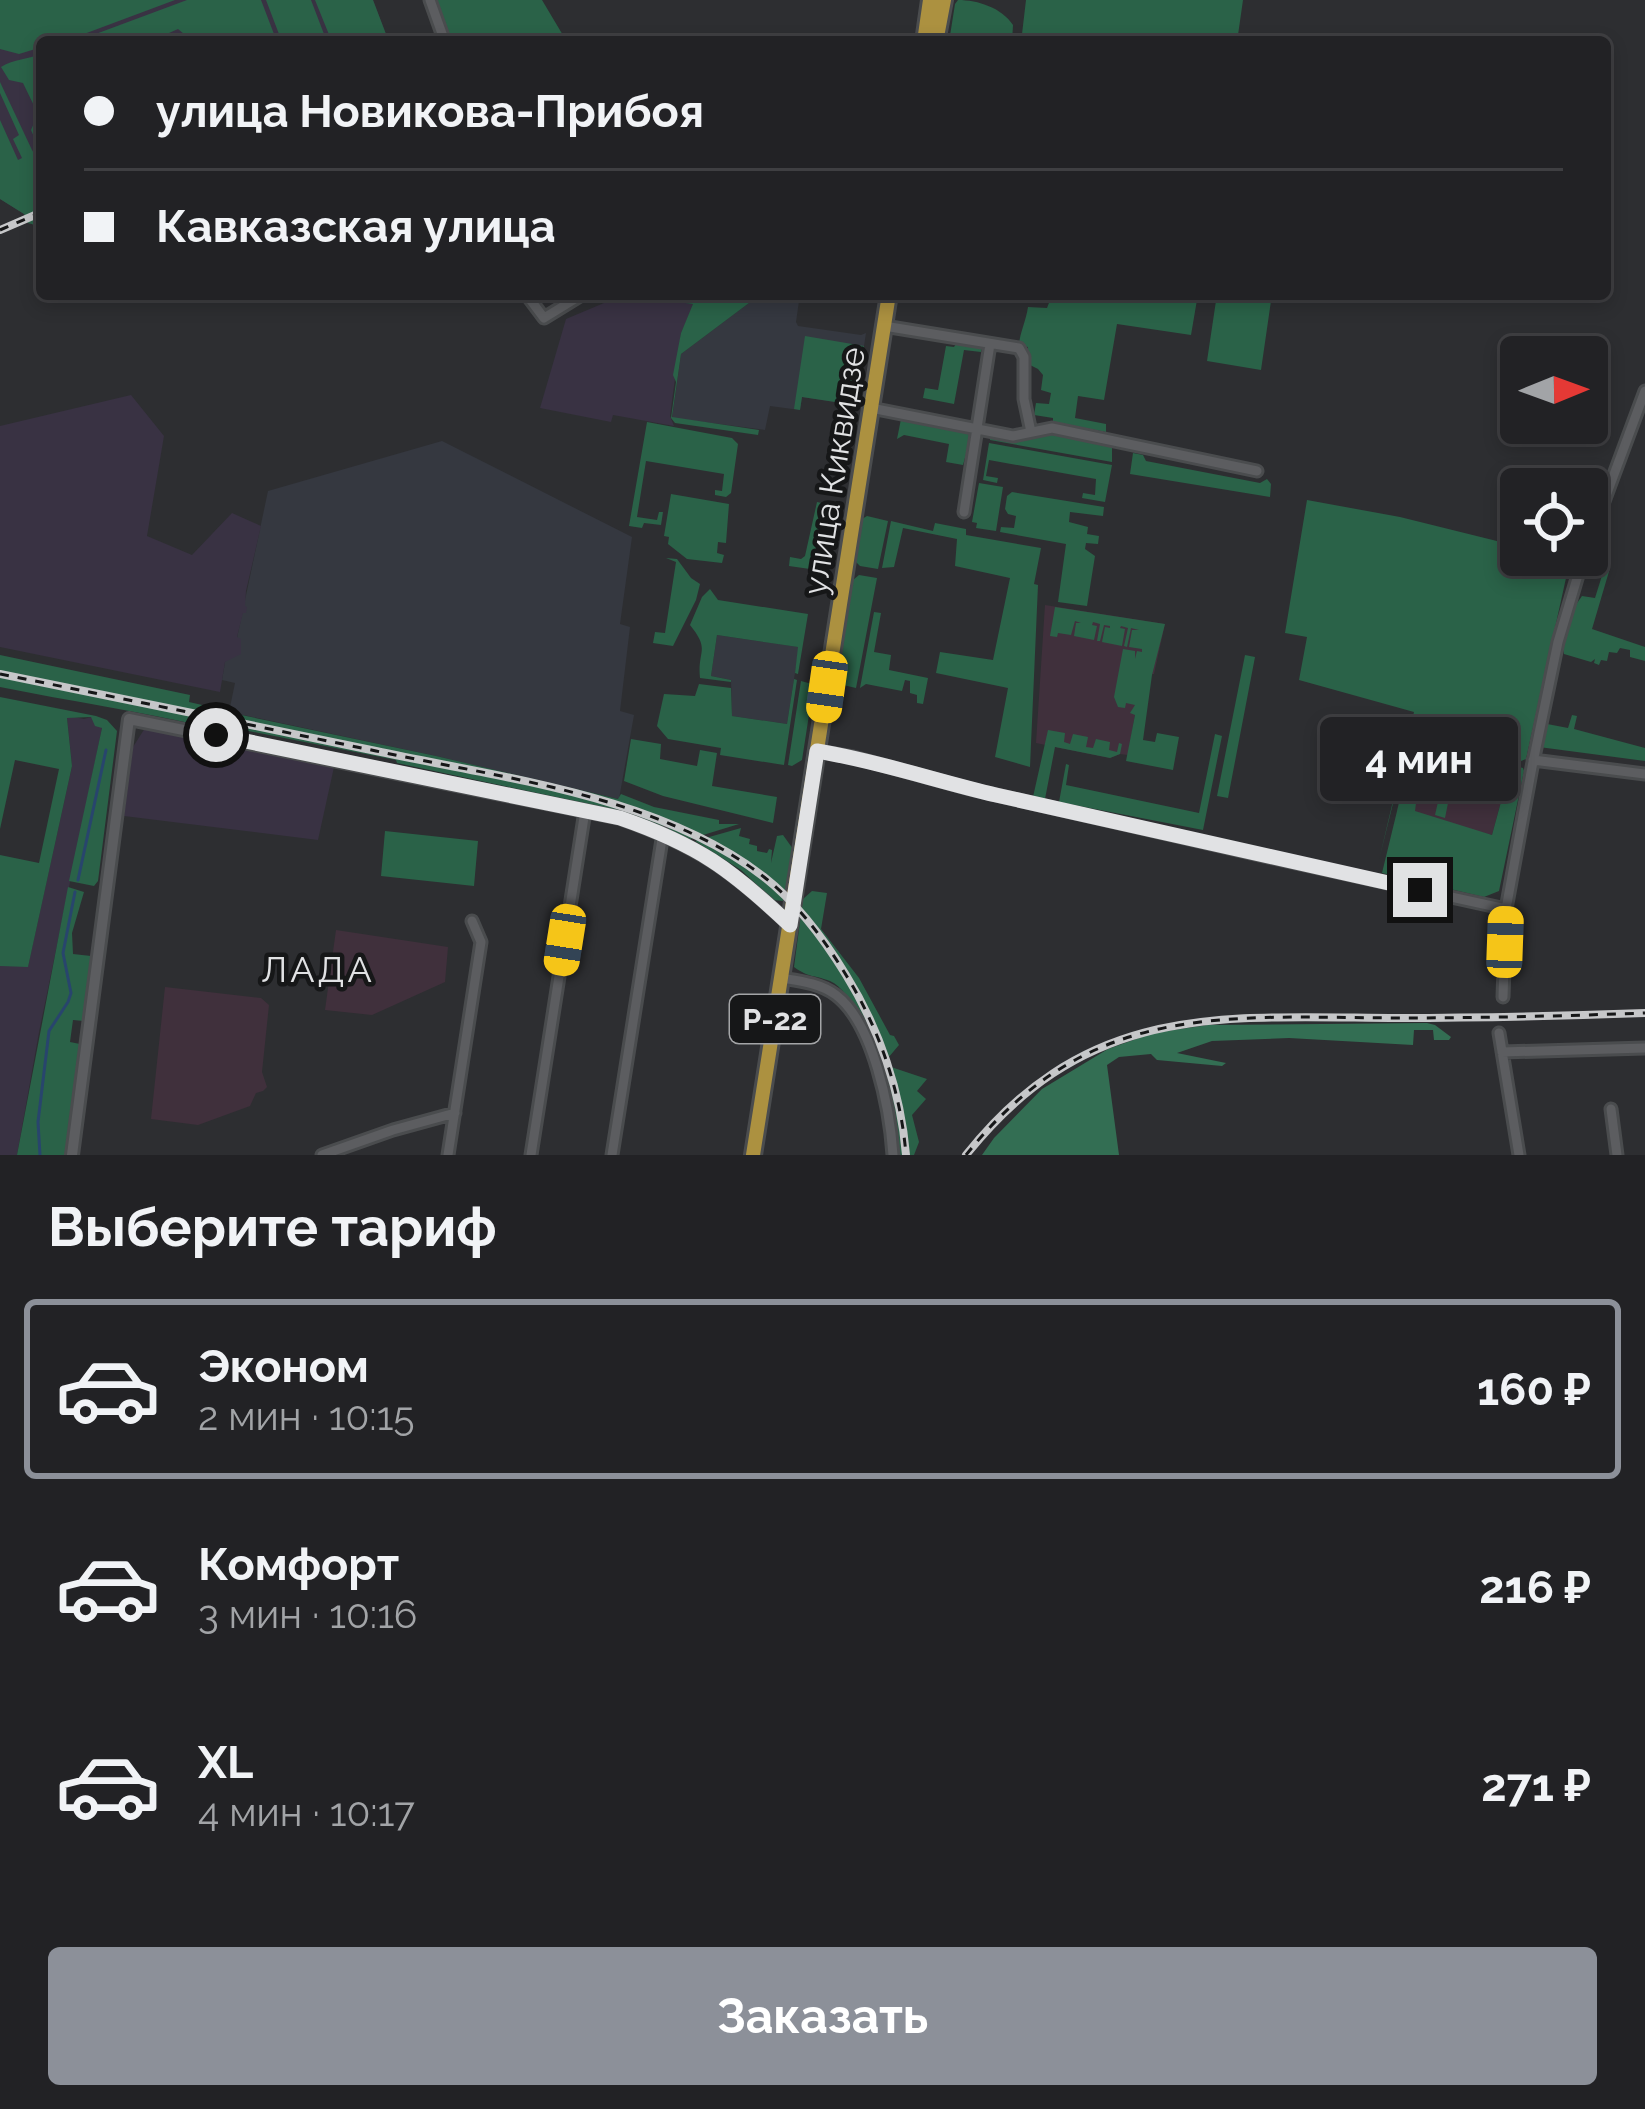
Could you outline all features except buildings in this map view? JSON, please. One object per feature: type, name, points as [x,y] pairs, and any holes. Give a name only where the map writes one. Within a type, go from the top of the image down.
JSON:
[{"type":"main road","points":[[924,36],[930,0]]},
{"type":"main road","points":[[937,36],[944,0]]},
{"type":"main road","name":"улица Киквидзе","points":[[753,1155],[888,300]]},
{"type":"street","points":[[430,0],[443,36]]},
{"type":"street","points":[[530,300],[544,319],[574,300]]},
{"type":"street","points":[[884,326],[1016,347],[1025,364],[1025,409],[1031,432]]},
{"type":"street","points":[[964,512],[990,344]]},
{"type":"street","points":[[1608,491],[1645,391]]},
{"type":"street","points":[[871,408],[1013,436],[1052,428],[1257,471]]},
{"type":"street","points":[[1502,997],[1506,909],[1533,760],[1558,642],[1578,576]]},
{"type":"street","points":[[72,1155],[129,719],[620,818],[684,843],[729,870],[790,925]]},
{"type":"street","points":[[817,751],[1506,909]]},
{"type":"street","points":[[1533,760],[1645,774]]},
{"type":"street","points":[[531,1155],[585,811]]},
{"type":"street","points":[[612,1155],[662,833]]},
{"type":"street","points":[[448,1155],[482,942],[472,921]]},
{"type":"street","points":[[782,978],[814,984],[850,1010],[876,1064],[893,1155]]},
{"type":"street","points":[[1499,1033],[1519,1155]]},
{"type":"street","points":[[1502,1052],[1645,1048]]},
{"type":"street","points":[[1611,1109],[1617,1155]]},
{"type":"street","points":[[322,1155],[455,1113]]},
{"type":"shaded area","points":[[0,0],[373,0],[387,36],[36,36],[36,225],[0,199]]},
{"type":"shaded area","points":[[611,300],[694,304],[681,333],[670,416],[674,426],[613,415],[611,422],[540,408],[566,319]]},
{"type":"shaded area","points":[[753,300],[799,300],[798,326],[866,333],[855,405],[802,397],[800,410],[770,406],[765,430],[672,418],[681,354]]},
{"type":"shaded area","points":[[131,395],[164,436],[147,536],[192,555],[232,513],[261,526],[246,591],[246,613],[237,637],[241,654],[225,662],[220,692],[0,647],[0,426]]},
{"type":"shaded area","points":[[442,441],[632,537],[620,624],[630,627],[620,711],[634,715],[619,799],[229,712],[235,683],[222,680],[225,662],[237,638],[268,491]]},
{"type":"shaded area","points":[[1045,605],[1165,624],[1154,674],[1142,674],[1128,755],[1110,758],[1036,743]]},
{"type":"shaded area","points":[[717,635],[799,647],[787,724],[732,716],[731,680],[711,676]]},
{"type":"shaded area","points":[[91,717],[102,728],[17,1155],[0,1155],[0,966],[28,966],[72,766],[67,718]]},
{"type":"shaded area","points":[[1475,727],[1518,738],[1492,835],[1397,810],[1416,735]]},
{"type":"shaded area","points":[[145,728],[334,767],[318,840],[124,816],[133,747]]},
{"type":"shaded area","points":[[336,930],[448,947],[445,982],[372,1015],[325,1010]]},
{"type":"shaded area","points":[[165,987],[261,998],[269,1005],[262,1072],[267,1087],[256,1093],[250,1106],[198,1125],[151,1119]]},
{"type":"green space","points":[[0,0],[175,0],[84,34],[36,36],[36,49],[19,54],[0,49]]},
{"type":"green space","points":[[187,0],[261,0],[275,36],[184,36],[178,29],[169,36],[93,35]]},
{"type":"green space","points":[[266,0],[311,0],[325,36],[280,36]]},
{"type":"green space","points":[[315,0],[373,0],[387,36],[330,36]]},
{"type":"green space","points":[[435,0],[542,0],[563,36],[447,36]]},
{"type":"green space","points":[[958,0],[981,3],[996,10],[1013,25],[1012,36],[950,36]]},
{"type":"green space","points":[[1026,0],[1243,0],[1238,36],[1022,34]]},
{"type":"green space","points":[[36,56],[36,110],[23,83],[9,80],[1,67]]},
{"type":"green space","points":[[0,82],[36,156],[36,225],[0,199],[0,120],[18,160],[22,158],[13,139],[19,135],[0,93]]},
{"type":"green space","points":[[662,300],[753,300],[681,354],[672,417],[759,430],[758,435],[675,423],[671,418],[681,333],[693,304]]},
{"type":"green space","points":[[1050,300],[1197,300],[1191,335],[1117,324],[1104,400],[1078,396],[1075,418],[1106,424],[1106,432],[1034,415],[1036,403],[1049,404],[1051,393],[1041,390],[1043,375],[1028,364],[1028,347],[1019,345],[1028,307],[1047,308]]},
{"type":"green space","points":[[1216,300],[1271,300],[1261,370],[1207,361]]},
{"type":"green space","points":[[805,336],[864,346],[855,405],[802,397],[800,410],[794,409]]},
{"type":"green space","points":[[946,346],[982,348],[981,352],[964,350],[954,404],[923,398],[925,388],[938,390]]},
{"type":"green space","points":[[901,419],[972,433],[963,465],[946,462],[949,444],[904,435],[897,439]]},
{"type":"green space","points":[[647,422],[732,438],[738,444],[731,493],[715,495],[715,490],[722,491],[724,474],[646,461],[637,517],[657,520],[663,512],[661,525],[629,526]]},
{"type":"green space","points":[[1048,431],[1112,445],[1112,462],[990,440],[990,435],[1018,440]]},
{"type":"green space","points":[[989,443],[1112,465],[1105,502],[1082,498],[1083,493],[1095,495],[1096,479],[989,460],[986,476],[998,478],[997,483],[983,480]]},
{"type":"green space","points":[[1133,453],[1146,461],[1260,483],[1267,479],[1270,497],[1130,474]]},
{"type":"green space","points":[[979,483],[1003,487],[996,531],[976,528],[977,523],[972,522]]},
{"type":"green space","points":[[1012,492],[1104,507],[1103,516],[1070,512],[1069,522],[1099,536],[1098,544],[1086,543],[1085,549],[1095,556],[1087,606],[1058,602],[1066,544],[1000,532],[1001,527],[1014,528],[1016,516],[1005,509]]},
{"type":"green space","points":[[671,494],[729,504],[726,543],[718,542],[722,563],[687,559],[668,544],[669,537],[664,536]]},
{"type":"green space","points":[[1307,500],[1500,542],[1500,576],[1566,576],[1526,759],[1493,754],[1492,743],[1447,731],[1416,735],[1410,760],[1404,759],[1379,860],[1414,712],[1299,680],[1307,637],[1285,633]]},
{"type":"green space","points":[[817,502],[826,504],[817,570],[789,566],[790,557],[805,556]]},
{"type":"green space","points":[[862,519],[888,521],[878,569],[856,562]]},
{"type":"green space","points":[[891,521],[933,531],[935,523],[966,529],[966,535],[1041,548],[1034,584],[1038,585],[1030,767],[995,757],[1008,688],[936,673],[940,652],[993,660],[1010,578],[955,566],[957,539],[903,528],[894,567],[882,568]]},
{"type":"green space","points":[[666,558],[677,559],[700,584],[673,646],[653,643],[655,632],[665,633],[676,562]]},
{"type":"green space","points":[[859,575],[877,578],[856,688],[836,680],[853,580]]},
{"type":"green space","points":[[1602,576],[1608,576],[1592,629],[1645,647],[1645,661],[1620,648],[1617,653],[1609,652],[1607,661],[1599,665],[1595,659],[1564,654],[1575,606],[1582,596],[1595,598]]},
{"type":"green space","points":[[710,589],[718,600],[808,614],[798,674],[798,647],[717,635],[711,676],[731,682],[700,678],[702,646],[690,625]]},
{"type":"green space","points":[[1055,607],[1165,624],[1143,740],[1155,742],[1157,733],[1179,737],[1173,770],[1126,761],[1135,715],[1130,713],[1135,705],[1118,707],[1114,697],[1123,649],[1135,651],[1135,659],[1137,651],[1142,652],[1129,647],[1132,630],[1139,630],[1131,628],[1127,647],[1128,628],[1120,628],[1125,629],[1122,646],[1102,642],[1105,627],[1110,626],[1104,625],[1097,641],[1100,624],[1093,622],[1097,626],[1094,640],[1074,636],[1076,623],[1081,623],[1075,621],[1071,635],[1050,636]]},
{"type":"green space","points":[[874,612],[881,613],[874,652],[891,655],[889,670],[928,678],[923,704],[910,693],[910,681],[905,680],[902,691],[866,684],[860,688]]},
{"type":"green space","points":[[0,655],[190,695],[189,702],[211,707],[212,723],[207,727],[0,687]]},
{"type":"green space","points":[[1245,655],[1255,657],[1228,798],[1217,796]]},
{"type":"green space","points":[[794,679],[784,765],[720,755],[721,748],[668,739],[657,726],[664,694],[695,696],[699,684],[731,688],[732,716],[787,724]]},
{"type":"green space","points":[[801,681],[812,684],[813,689],[802,760],[792,766],[788,765]]},
{"type":"green space","points":[[0,697],[96,716],[117,731],[98,881],[94,886],[69,881],[102,728],[91,717],[67,718],[72,766],[28,967],[0,966],[0,855],[39,863],[59,769],[15,760],[0,829]]},
{"type":"green space","points":[[227,712],[618,799],[621,794],[654,807],[719,820],[719,824],[739,824],[690,839],[617,810],[228,727]]},
{"type":"green space","points":[[1572,715],[1577,716],[1574,729],[1645,748],[1645,761],[1539,747],[1542,723],[1568,728]]},
{"type":"green space","points":[[1048,730],[1065,733],[1064,742],[1070,744],[1073,734],[1088,737],[1086,747],[1093,748],[1096,739],[1110,742],[1109,750],[1117,752],[1122,744],[1120,754],[1110,758],[1055,747],[1045,799],[1033,797]]},
{"type":"green space","points":[[1215,734],[1222,736],[1203,830],[1059,802],[1066,764],[1066,785],[1199,813]]},
{"type":"green space","points":[[631,739],[661,744],[660,759],[697,766],[700,750],[717,753],[712,786],[777,797],[773,823],[663,796],[624,781]]},
{"type":"green space","points":[[1511,765],[1524,771],[1499,891],[1484,897],[1382,873],[1406,774],[1451,788],[1445,818],[1435,815],[1440,793],[1415,787],[1411,801],[1416,803],[1415,811],[1492,835]]},
{"type":"green space","points":[[741,828],[739,836],[750,839],[757,851],[772,850],[771,863],[777,836],[783,835],[793,849],[783,901],[773,900],[741,870],[695,841]]},
{"type":"green space","points":[[385,831],[478,841],[474,886],[381,876]]},
{"type":"green space","points":[[68,887],[84,892],[72,933],[73,954],[91,956],[84,1021],[73,1020],[70,1042],[80,1044],[66,1155],[17,1155]]},
{"type":"green space","points":[[812,891],[827,893],[821,929],[859,978],[899,1045],[888,1058],[851,982],[884,1058],[838,986],[794,967],[803,899]]},
{"type":"green space","points":[[1427,1023],[1449,1040],[1434,1040],[1433,1030],[1414,1030],[1413,1045],[1289,1038],[1212,1041],[1177,1053],[1226,1063],[1222,1066],[1157,1060],[1151,1054],[1119,1057],[1107,1065],[1119,1155],[982,1155],[1042,1089],[1108,1049],[1153,1033],[1208,1025]]},
{"type":"green space","points":[[891,1067],[927,1079],[917,1091],[926,1099],[912,1115],[919,1142],[914,1155],[898,1155],[882,1070]]},
{"type":"waterway","points":[[78,880],[106,750]]},
{"type":"waterway","points":[[40,1155],[38,1122],[49,1031],[71,993],[63,953],[75,892]]},
{"type":"railway","points":[[0,230],[36,215]]},
{"type":"railway","points":[[0,674],[578,794],[677,827],[723,849],[788,898],[846,975],[886,1061],[906,1155]]},
{"type":"railway","points":[[966,1155],[1013,1105],[1060,1068],[1110,1044],[1162,1028],[1273,1017],[1645,1013]]},
{"type":"district","name":"ЛАДА","points":[[318,969]]},
{"type":"route","points":[[216,735],[620,818],[707,856],[747,884],[790,925],[817,751],[1420,890]]}]
